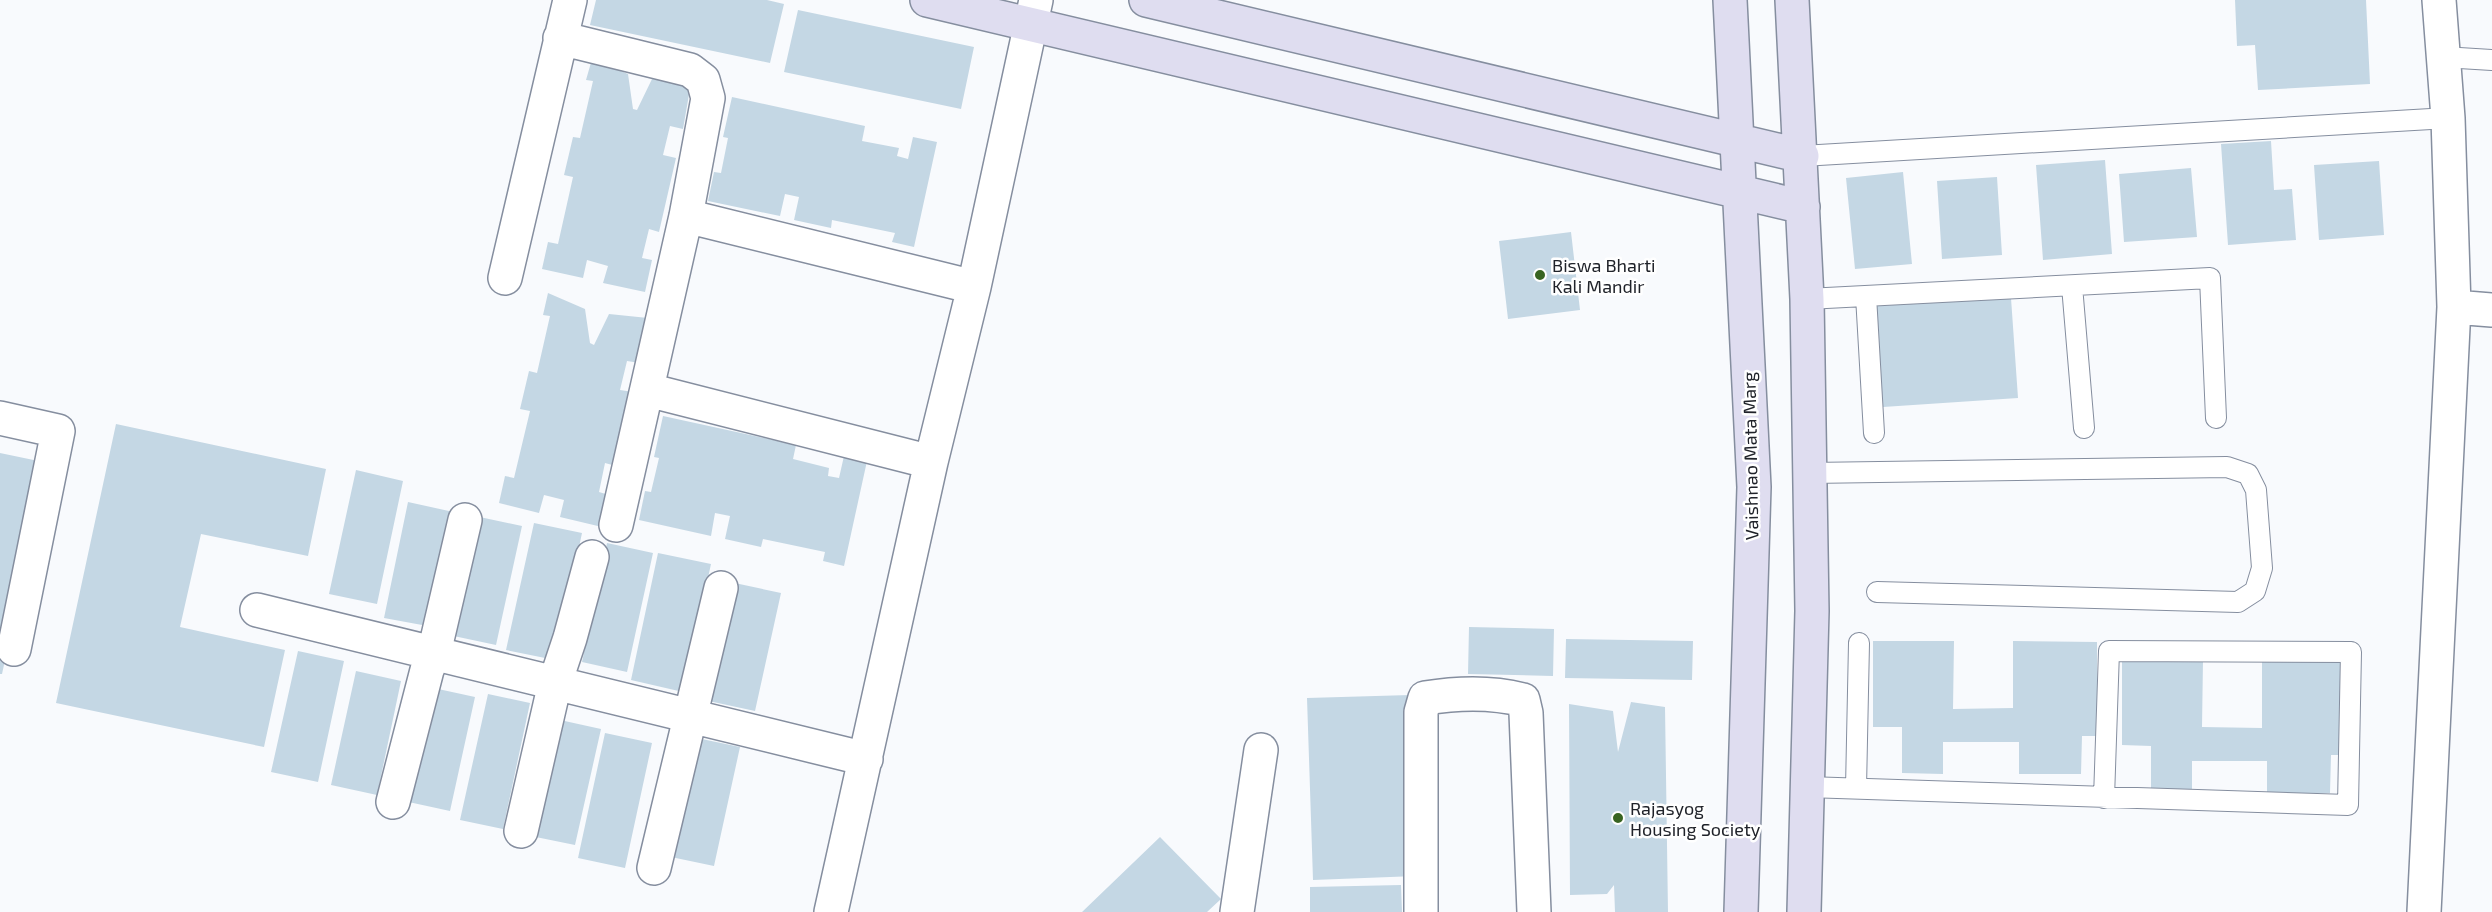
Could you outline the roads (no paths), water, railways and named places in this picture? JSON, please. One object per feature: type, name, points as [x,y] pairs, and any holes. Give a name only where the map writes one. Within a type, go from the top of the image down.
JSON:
[{"type":"main road","points":[[927,0],[1034,12],[1803,207]]},
{"type":"main road","points":[[1146,0],[1802,156]]},
{"type":"main road","name":"Vaishnao Mata Marg","points":[[1730,0],[1754,487],[1742,912]]},
{"type":"main road","points":[[1792,0],[1802,156],[1807,299],[1812,611],[1804,912]]},
{"type":"street","points":[[505,278],[570,0]]},
{"type":"street","points":[[2424,912],[2454,307],[2448,118],[2439,0]]},
{"type":"street","points":[[831,912],[931,462],[974,287],[1034,12]]},
{"type":"street","points":[[560,38],[690,70],[703,80],[708,98],[686,216],[616,525]]},
{"type":"street","points":[[686,216],[974,287]]},
{"type":"street","points":[[2454,307],[2492,310]]},
{"type":"street","points":[[648,390],[931,462]]},
{"type":"street","points":[[0,418],[58,431],[14,649]]},
{"type":"street","points":[[393,802],[427,670],[434,653],[465,520]]},
{"type":"street","points":[[521,831],[555,683],[592,557]]},
{"type":"street","points":[[654,868],[721,588]]},
{"type":"street","points":[[257,610],[866,759]]},
{"type":"street","points":[[1421,912],[1420,712],[1425,698],[1442,695],[1510,696],[1523,700],[1526,713],[1534,912]]},
{"type":"street","points":[[1237,912],[1261,750]]},
{"type":"lane","points":[[2443,57],[2492,60]]},
{"type":"lane","points":[[1802,156],[2448,118]]},
{"type":"lane","points":[[1807,299],[2210,279],[2216,418]]},
{"type":"lane","points":[[2072,286],[2084,428]]},
{"type":"lane","points":[[1866,296],[1874,433]]},
{"type":"lane","points":[[1810,473],[2227,467],[2248,474],[2256,490],[2262,568],[2255,591],[2238,602],[1877,592]]},
{"type":"lane","points":[[1857,788],[1858,643]]},
{"type":"lane","points":[[1807,787],[2104,798],[2348,805],[2351,652],[2109,651],[2104,798]]},
{"type":"place","name":"Biswa Bharti Kali Mandir","points":[[1540,275]]},
{"type":"place","name":"Rajasyog Housing Society","points":[[1618,818]]}]
